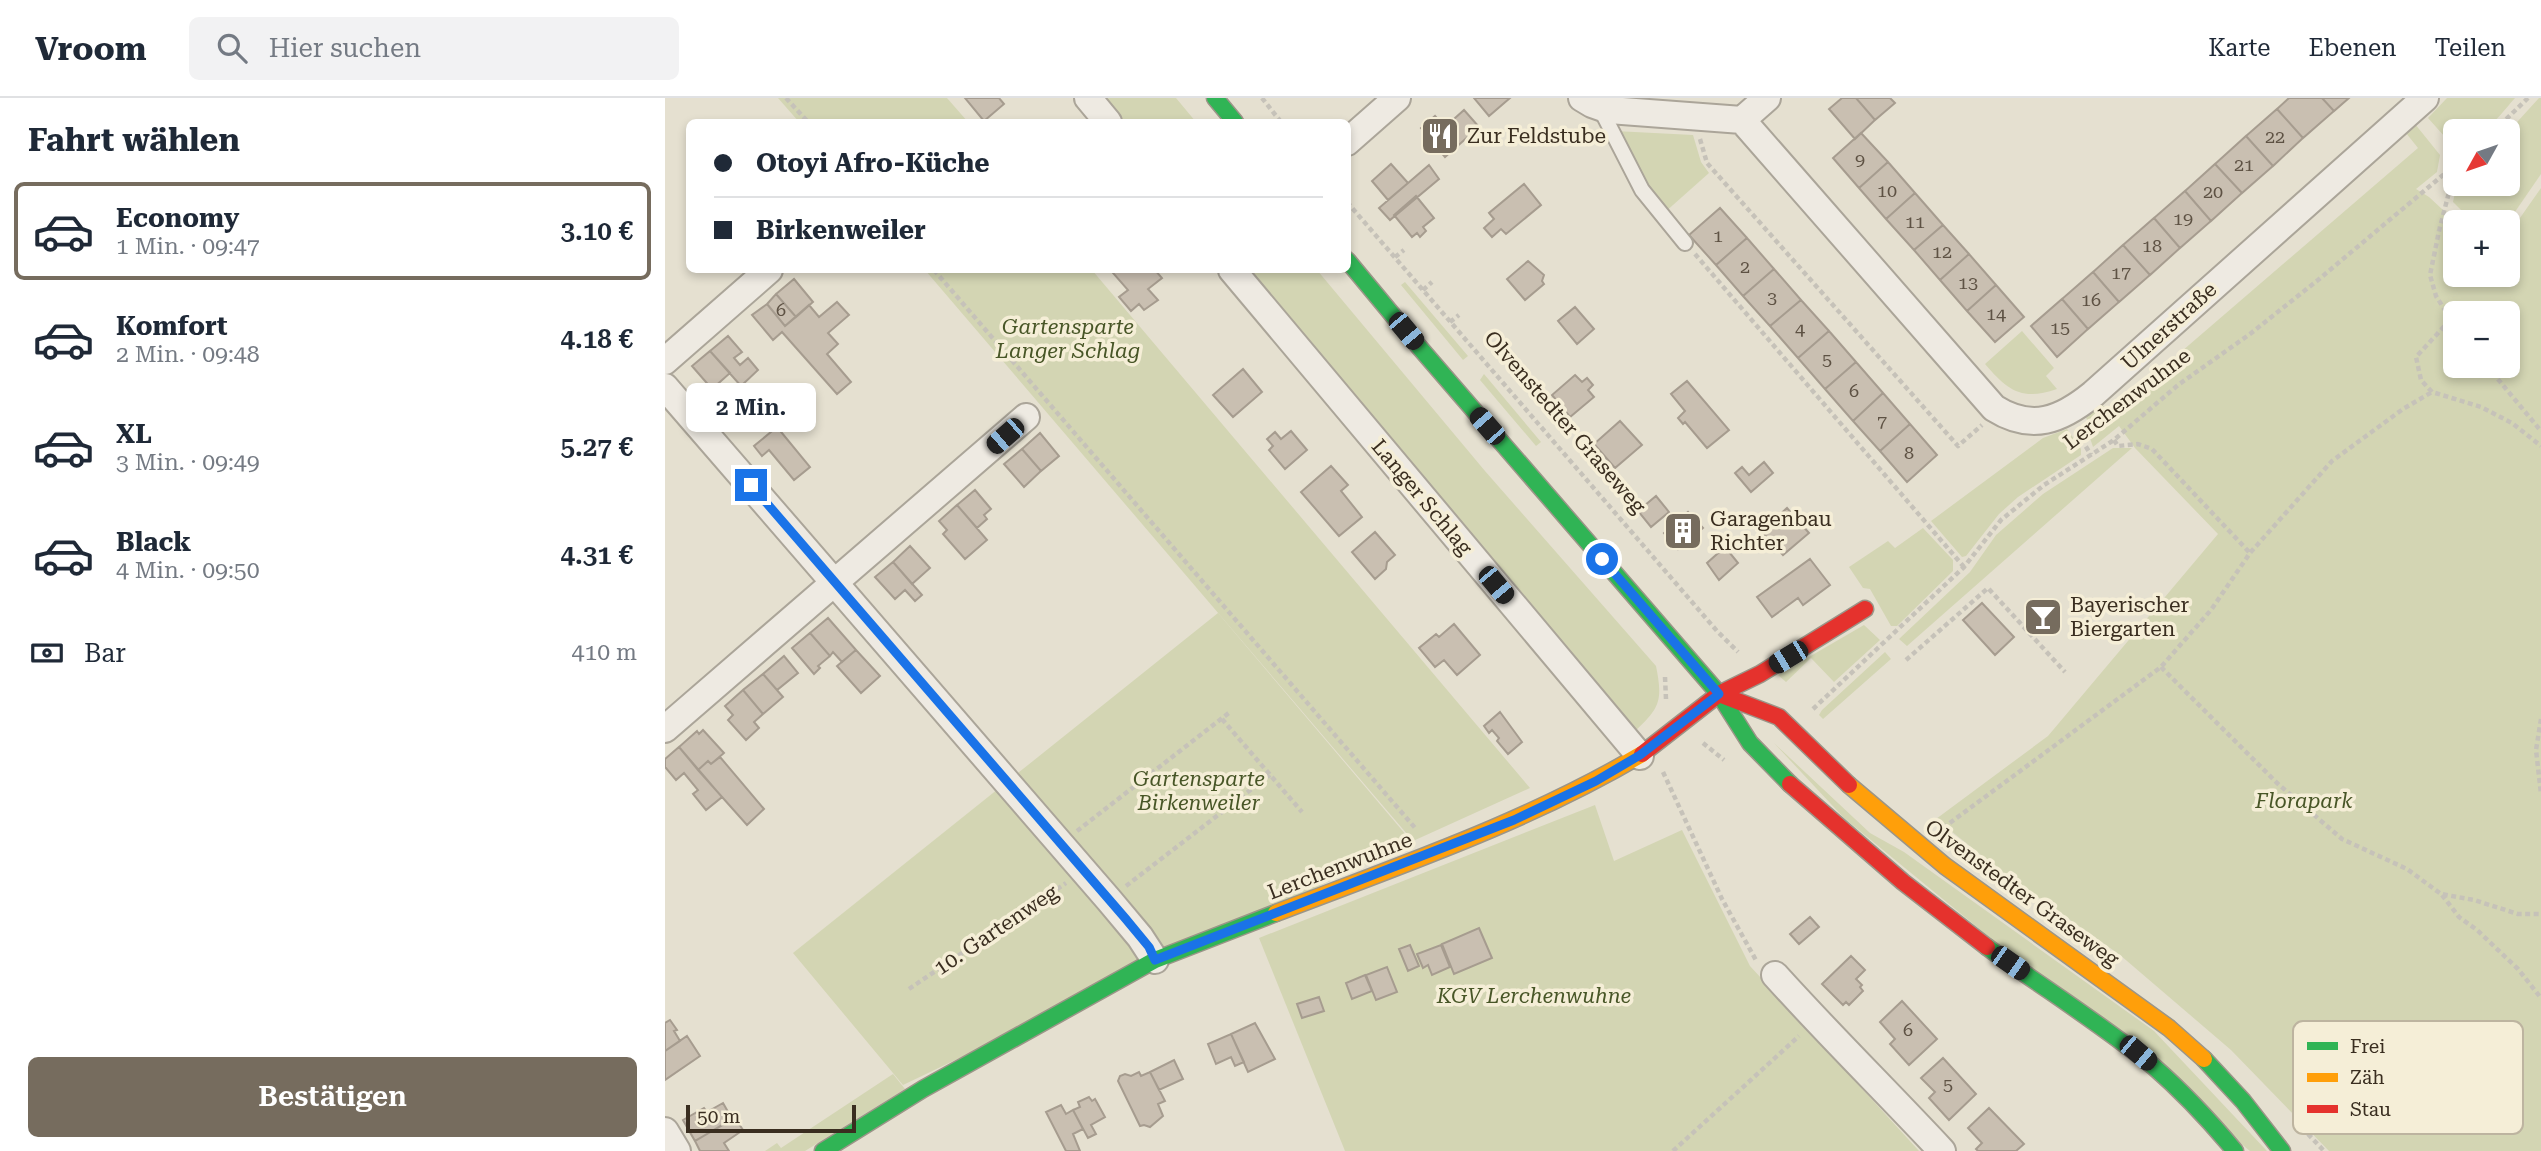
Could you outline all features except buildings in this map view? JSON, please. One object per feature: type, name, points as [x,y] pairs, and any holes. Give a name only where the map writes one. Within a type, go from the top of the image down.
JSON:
[{"type":"main road","points":[[1215,98],[1232,119]]},
{"type":"main road","name":"Olvenstedter Graseweg","points":[[1351,265],[1719,694],[1750,744],[1842,831],[1965,931],[2138,1053],[2189,1099],[2235,1151]]},
{"type":"main road","name":"Lerchenwuhne","points":[[823,1151],[923,1089],[1155,960],[1514,820],[1596,781],[1646,752],[1719,694],[1760,674],[1865,609]]},
{"type":"main road","name":"Olvenstedter Graseweg","points":[[1719,694],[1779,717],[1861,796],[1945,866],[2169,1028],[2225,1079],[2283,1151]]},
{"type":"street","points":[[1088,98],[1106,119]]},
{"type":"street","points":[[1351,138],[1397,98]]},
{"type":"street","points":[[1591,103],[1620,112],[1742,120],[1767,98]]},
{"type":"street","name":"Ulnerstraße","points":[[1742,120],[1979,391],[1999,410],[2015,418],[2040,421],[2060,416],[2081,404],[2425,98]]},
{"type":"street","points":[[665,361],[766,273]]},
{"type":"street","name":"Langer Schlag","points":[[1234,273],[1646,752]]},
{"type":"street","points":[[665,387],[1084,870],[1140,937],[1155,960]]},
{"type":"street","points":[[665,729],[1026,417]]},
{"type":"street","points":[[1775,975],[1942,1151]]},
{"type":"street","points":[[665,1131],[677,1151]]},
{"type":"lane","points":[[1591,103],[1642,190],[1685,243]]},
{"type":"path","points":[[786,98],[804,119]]},
{"type":"path","points":[[1262,98],[1280,119]]},
{"type":"path","points":[[2506,119],[2528,98]]},
{"type":"path","points":[[1693,117],[1707,163],[1722,183],[1958,446],[1999,410]]},
{"type":"path","name":"Lerchenwuhne","points":[[1809,712],[1964,567],[2001,520],[2044,485],[2114,440],[2178,385],[2250,334],[2443,177]]},
{"type":"path","points":[[2443,308],[2436,296],[2430,275],[2448,196]]},
{"type":"path","name":"Olvenstedter Graseweg","points":[[1351,207],[1744,659]]},
{"type":"path","points":[[1685,243],[1964,567]]},
{"type":"path","points":[[1395,257],[1404,250]]},
{"type":"path","points":[[937,273],[1422,837]]},
{"type":"path","points":[[1423,290],[1432,282]]},
{"type":"path","points":[[1450,322],[1459,315]]},
{"type":"path","points":[[2443,328],[2416,357],[2421,380],[2433,392],[2481,407],[2512,423],[2541,446]]},
{"type":"path","points":[[2497,378],[2541,431]]},
{"type":"path","points":[[1940,831],[2161,667],[2211,610],[2250,553],[2332,461],[2403,408],[2433,392]]},
{"type":"path","points":[[2114,440],[2117,446],[2138,444],[2152,449],[2250,553]]},
{"type":"path","points":[[1906,660],[1988,588],[2065,672]]},
{"type":"path","points":[[2161,667],[2277,783],[2343,839],[2407,869],[2441,894],[2459,917],[2518,969],[2541,998]]},
{"type":"path","points":[[1664,706],[1668,694],[1665,678]]},
{"type":"path","points":[[1059,843],[1230,712]]},
{"type":"path","points":[[1222,719],[1302,812]]},
{"type":"path","points":[[2541,719],[2536,750],[2541,794]]},
{"type":"path","points":[[1646,752],[1756,961],[1775,975]]},
{"type":"path","points":[[1109,900],[1270,775]]},
{"type":"path","name":"10. Gartenweg","points":[[909,989],[1084,870]]},
{"type":"path","points":[[2441,894],[2474,900],[2518,914],[2541,914]]},
{"type":"path","points":[[1673,1151],[1805,1031]]},
{"type":"green space","points":[[778,98],[947,98],[965,119],[796,119]]},
{"type":"green space","points":[[1095,98],[1176,98],[1194,119],[1113,119]]},
{"type":"green space","points":[[2447,98],[2515,98],[2497,119],[2443,119],[2443,135],[2428,118]]},
{"type":"green space","points":[[2541,98],[2541,174],[2516,210],[2461,210],[2453,202],[2454,196],[2520,196],[2520,119]]},
{"type":"green space","name":"Florapark","points":[[2415,124],[2440,155],[2437,172],[2416,189],[2443,210],[2443,287],[2520,287],[2520,218],[2541,188],[2541,1151],[2329,1151],[2313,1134],[2523,1134],[2523,1021],[2293,1021],[2293,1114],[2231,1050],[2120,955],[2001,871],[1936,819],[2048,736],[2218,534],[2135,448],[2119,426],[2093,447],[2090,438],[2096,434],[2085,416],[2099,401],[2110,413],[2418,148],[2406,133]]},
{"type":"green space","points":[[1615,131],[1693,135],[1701,162],[1709,173],[1664,213]]},
{"type":"green space","name":"Gartensparte Langer Schlag","points":[[928,273],[1095,273],[1530,788],[1413,841]]},
{"type":"green space","points":[[1243,273],[1320,273],[1485,471],[1656,666],[1659,688],[1657,703],[1634,732]]},
{"type":"green space","points":[[1405,282],[1468,356],[1463,360],[1401,285]]},
{"type":"green space","points":[[2022,331],[2054,368],[2046,376],[2057,389],[2034,394],[2017,391],[2001,381],[1985,364]]},
{"type":"green space","points":[[1484,374],[1541,442],[1536,446],[1480,380]]},
{"type":"green space","points":[[2067,429],[2081,449],[2081,455],[2018,497],[1999,514],[1966,556],[1962,557],[1931,521],[2043,438]]},
{"type":"green space","points":[[2113,448],[2132,448],[1907,646],[1899,639],[1970,572],[1996,535],[2043,494]]},
{"type":"green space","points":[[1923,528],[1953,560],[1953,571],[1897,626],[1891,626],[1870,589],[1863,588],[1849,567],[1888,541],[1895,548]]},
{"type":"green space","name":"Gartensparte Birkenweiler","points":[[1218,613],[1412,842],[903,1085],[793,953]]},
{"type":"green space","points":[[1864,625],[1880,640],[1834,682],[1811,658],[1786,682],[1778,675]]},
{"type":"green space","points":[[1885,652],[1891,659],[1823,719],[1819,715],[1822,710]]},
{"type":"green space","points":[[1774,743],[1870,833],[1904,852],[2154,1031],[2267,1151],[2250,1151],[1844,818]]},
{"type":"green space","name":"KGV Lerchenwuhne","points":[[1595,805],[1614,861],[1682,830],[1750,966],[1919,1151],[1345,1151],[1259,938]]},
{"type":"green space","points":[[893,1074],[905,1089],[805,1151],[765,1151],[777,1143],[781,1148]]},
{"type":"traffic: fast","points":[[1215,98],[1232,119]]},
{"type":"traffic: fast","points":[[1351,265],[1719,694],[1750,743],[1790,784]]},
{"type":"traffic: fast","points":[[823,1151],[923,1089],[1155,960],[1276,913]]},
{"type":"traffic: fast","points":[[1987,947],[2153,1066],[2196,1107],[2235,1151]]},
{"type":"traffic: fast","points":[[2204,1059],[2243,1101],[2282,1151]]},
{"type":"traffic: slow","points":[[1276,913],[1509,822],[1642,754]]},
{"type":"traffic: slow","points":[[1849,785],[1945,866],[2169,1028],[2204,1059]]},
{"type":"traffic: jam","points":[[1642,754],[1719,694],[1760,674],[1865,609]]},
{"type":"traffic: jam","points":[[1719,694],[1779,717],[1849,785]]},
{"type":"traffic: jam","points":[[1790,784],[1903,882],[1987,947]]},
{"type":"place","name":"Zur Feldstube","points":[[1440,136]]},
{"type":"place","name":"Garagenbau Richter","points":[[1683,531]]},
{"type":"place","name":"Bayerischer Biergarten","points":[[2043,617]]},
{"type":"route","points":[[751,485],[1125,918],[1149,947],[1155,960],[1514,820],[1596,781],[1652,748],[1719,694],[1602,559]]}]
